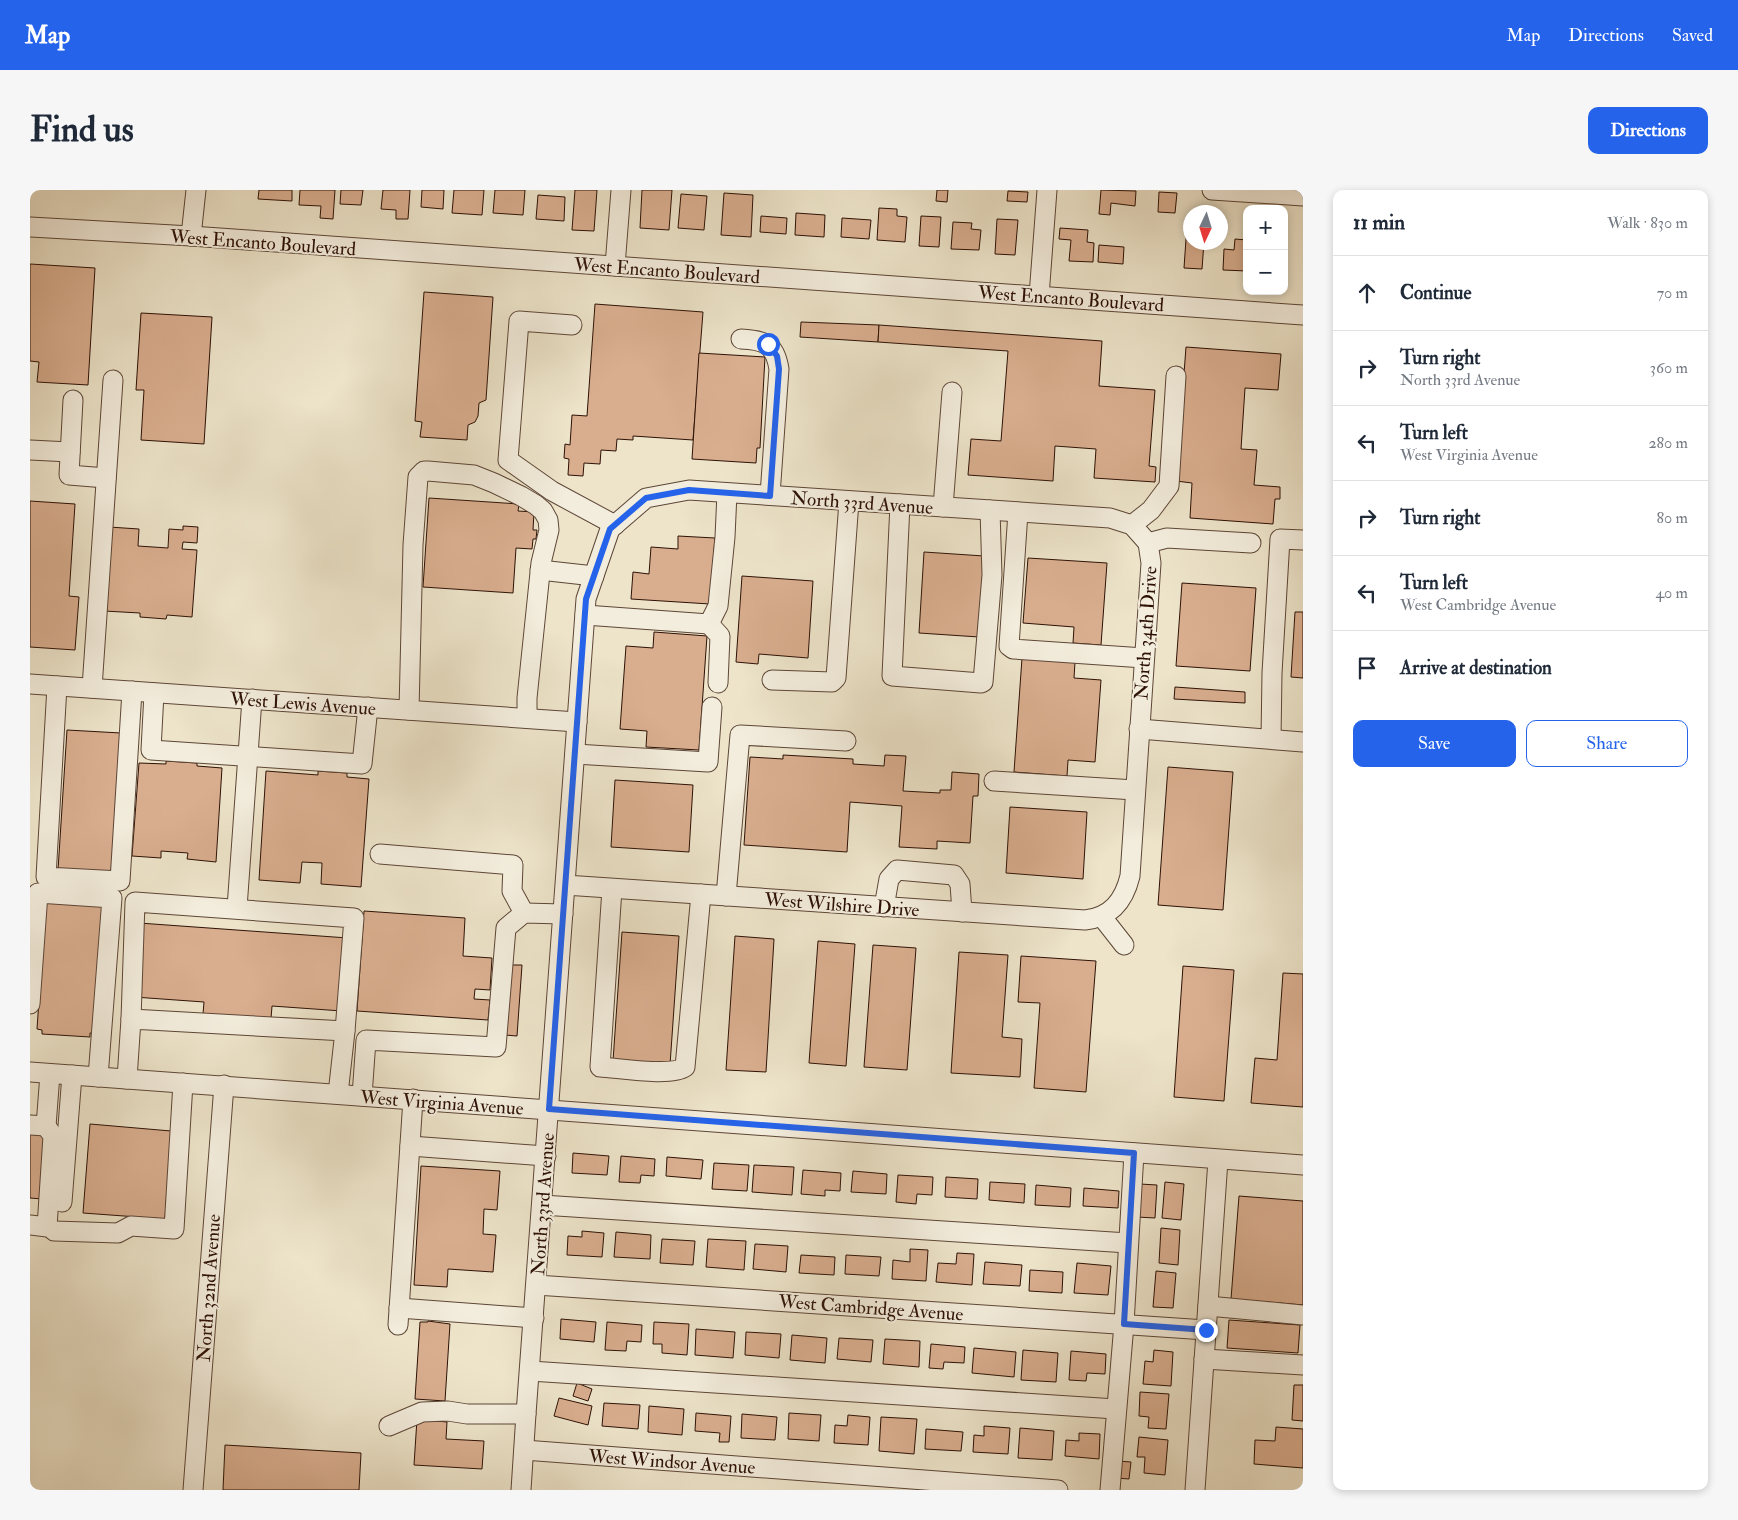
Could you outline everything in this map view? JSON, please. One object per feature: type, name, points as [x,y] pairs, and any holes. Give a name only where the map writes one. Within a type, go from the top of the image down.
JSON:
[{"type":"street","points":[[191,236],[196,190]]},
{"type":"street","points":[[615,266],[621,190]]},
{"type":"street","points":[[1039,296],[1046,190]]},
{"type":"street","points":[[1212,190],[1303,196]]},
{"type":"street","name":"West Encanto Boulevard","points":[[30,227],[191,236],[1303,315]]},
{"type":"street","points":[[572,325],[519,321],[508,460],[552,490],[615,525]]},
{"type":"street","points":[[741,339],[756,339],[768,344],[777,356],[779,369],[770,496]]},
{"type":"street","points":[[1132,526],[1151,510],[1169,486],[1176,376]]},
{"type":"street","points":[[92,688],[113,380]]},
{"type":"street","points":[[944,507],[952,392]]},
{"type":"street","points":[[73,400],[69,475],[106,478]]},
{"type":"street","points":[[30,450],[70,452]]},
{"type":"street","points":[[409,710],[413,545],[418,477],[420,474],[428,471],[474,475],[521,496],[543,511],[548,520],[549,530],[540,570],[527,698],[527,718]]},
{"type":"street","name":"North 33rd Avenue","points":[[521,1490],[586,599],[610,529],[646,498],[689,490],[1110,518],[1132,526]]},
{"type":"street","points":[[710,624],[718,606],[725,537],[726,493]]},
{"type":"street","points":[[772,680],[832,682],[836,678],[849,501]]},
{"type":"street","points":[[900,504],[892,676],[982,683],[992,574],[990,510]]},
{"type":"street","points":[[1018,512],[1009,646],[1013,649],[1144,658]]},
{"type":"street","name":"North 34th Drive","points":[[1109,912],[1127,889],[1130,876],[1151,563],[1148,542],[1132,526]]},
{"type":"street","points":[[1148,542],[1167,538],[1252,542]]},
{"type":"street","points":[[1271,740],[1272,673],[1280,539],[1303,540]]},
{"type":"street","points":[[540,570],[594,576]]},
{"type":"street","points":[[585,614],[710,624],[720,636],[718,683]]},
{"type":"street","name":"West Lewis Avenue","points":[[30,684],[577,722]]},
{"type":"street","points":[[57,686],[46,877],[120,881],[132,691]]},
{"type":"street","points":[[154,693],[151,750],[362,764],[368,708]]},
{"type":"street","points":[[237,908],[252,699]]},
{"type":"street","points":[[575,754],[708,762],[712,707]]},
{"type":"street","points":[[1139,729],[1303,742]]},
{"type":"street","points":[[726,896],[740,735],[846,741]]},
{"type":"street","points":[[994,781],[1135,790]]},
{"type":"street","points":[[380,854],[513,865],[512,891],[524,913]]},
{"type":"street","points":[[884,907],[888,879],[897,870],[954,875],[960,884],[962,912]]},
{"type":"street","name":"West Wilshire Drive","points":[[565,885],[1084,920],[1109,912]]},
{"type":"street","points":[[612,888],[600,1067],[664,1072],[680,1071],[685,1067],[701,894]]},
{"type":"street","points":[[30,1004],[38,893],[112,898],[98,1077]]},
{"type":"street","points":[[127,1079],[135,902],[237,908],[354,918],[338,1094]]},
{"type":"street","points":[[1109,912],[1124,945]]},
{"type":"street","points":[[362,1096],[366,1040],[496,1047],[506,928],[524,913],[563,914]]},
{"type":"street","points":[[131,1019],[345,1031]]},
{"type":"street","name":"West Virginia Avenue","points":[[30,1072],[1303,1165]]},
{"type":"street","points":[[30,1225],[47,1226],[53,1136],[38,1126],[50,1074]]},
{"type":"street","points":[[62,1202],[72,1075]]},
{"type":"street","points":[[54,1231],[118,1233],[131,1226],[174,1229],[183,1083]]},
{"type":"street","name":"North 32nd Avenue","points":[[193,1490],[224,1085]]},
{"type":"street","points":[[413,1099],[399,1317],[534,1318]]},
{"type":"street","points":[[410,1146],[546,1156]]},
{"type":"street","points":[[1110,1490],[1124,1324],[1134,1153]]},
{"type":"street","points":[[1195,1490],[1218,1160]]},
{"type":"street","points":[[542,1205],[1128,1243]]},
{"type":"street","name":"West Cambridge Avenue","points":[[536,1285],[1206,1330]]},
{"type":"street","points":[[1208,1306],[1303,1315]]},
{"type":"street","points":[[1204,1359],[1303,1366]]},
{"type":"street","points":[[530,1371],[1116,1409]]},
{"type":"street","points":[[389,1426],[422,1412],[526,1414]]},
{"type":"street","name":"West Windsor Avenue","points":[[524,1450],[1058,1490]]},
{"type":"building","points":[[259,190],[292,190],[292,201],[258,199]]},
{"type":"building","points":[[300,190],[335,190],[333,219],[320,218],[321,206],[299,205]]},
{"type":"building","points":[[341,190],[363,190],[361,205],[340,204]]},
{"type":"building","points":[[383,190],[410,190],[408,219],[396,219],[396,210],[381,209]]},
{"type":"building","points":[[422,190],[444,190],[443,209],[421,207]]},
{"type":"building","points":[[454,190],[484,190],[482,215],[452,213]]},
{"type":"building","points":[[495,190],[525,190],[523,215],[493,213]]},
{"type":"building","points":[[575,190],[597,190],[594,231],[572,230]]},
{"type":"building","points":[[642,190],[672,190],[669,230],[640,228]]},
{"type":"building","points":[[937,190],[948,190],[947,202],[936,201]]},
{"type":"building","points":[[1101,190],[1136,191],[1135,206],[1111,203],[1110,215],[1099,214]]},
{"type":"building","points":[[1008,191],[1028,192],[1027,202],[1007,201]]},
{"type":"building","points":[[1159,192],[1177,193],[1175,213],[1158,212]]},
{"type":"building","points":[[724,193],[753,195],[751,237],[721,235]]},
{"type":"building","points":[[681,194],[707,196],[704,230],[678,228]]},
{"type":"building","points":[[538,195],[565,197],[564,221],[536,219]]},
{"type":"building","points":[[879,208],[897,209],[897,216],[907,217],[905,242],[877,240]]},
{"type":"building","points":[[796,213],[825,215],[824,237],[795,235]]},
{"type":"building","points":[[761,216],[787,218],[786,234],[760,232]]},
{"type":"building","points":[[921,216],[941,217],[939,247],[919,246]]},
{"type":"building","points":[[842,218],[871,220],[869,239],[841,237]]},
{"type":"building","points":[[997,219],[1018,220],[1015,255],[995,254]]},
{"type":"building","points":[[953,222],[972,223],[971,229],[981,230],[979,250],[951,249]]},
{"type":"building","points":[[1060,228],[1088,230],[1087,242],[1094,243],[1093,262],[1069,261],[1071,240],[1059,239]]},
{"type":"building","points":[[1235,239],[1243,240],[1243,271],[1223,270],[1224,250],[1234,250]]},
{"type":"building","points":[[1099,245],[1124,247],[1123,264],[1098,262]]},
{"type":"building","points":[[1185,250],[1203,250],[1202,269],[1184,268]]},
{"type":"building","points":[[30,264],[95,268],[88,385],[37,382],[39,362],[30,361]]},
{"type":"building","points":[[424,292],[493,297],[486,400],[479,403],[478,416],[475,422],[468,425],[467,440],[420,437],[422,422],[415,421]]},
{"type":"building","points":[[595,304],[703,312],[693,440],[633,436],[633,440],[617,439],[616,451],[601,450],[600,464],[584,463],[583,476],[568,475],[569,459],[564,458],[565,444],[570,445],[572,415],[587,416]]},
{"type":"building","points":[[141,313],[212,317],[204,444],[141,440],[144,390],[136,390]]},
{"type":"building","points":[[801,322],[879,325],[878,342],[800,337]]},
{"type":"building","points":[[879,325],[1102,341],[1099,386],[1155,390],[1149,466],[1156,467],[1155,482],[1094,478],[1096,449],[1055,446],[1053,481],[968,475],[971,439],[1001,441],[1008,351],[878,342]]},
{"type":"building","points":[[1186,347],[1281,354],[1278,390],[1245,388],[1241,449],[1257,450],[1254,485],[1280,487],[1280,499],[1275,499],[1273,524],[1190,518],[1192,483],[1176,481]]},
{"type":"building","points":[[699,353],[765,357],[760,448],[757,448],[756,463],[692,459]]},
{"type":"building","points":[[429,498],[519,504],[518,511],[534,512],[533,530],[537,530],[536,539],[533,539],[532,549],[516,548],[513,593],[423,587]]},
{"type":"building","points":[[30,501],[75,504],[69,596],[79,597],[75,650],[30,647]]},
{"type":"building","points":[[183,526],[198,527],[197,543],[183,542],[182,549],[197,550],[192,617],[167,615],[166,619],[140,617],[140,613],[104,611],[109,527],[139,529],[138,546],[168,548],[169,529],[183,530]]},
{"type":"building","points":[[678,536],[715,538],[710,604],[631,599],[633,572],[649,574],[651,547],[678,549]]},
{"type":"building","points":[[924,552],[984,556],[979,637],[919,633]]},
{"type":"building","points":[[1028,558],[1107,563],[1101,645],[1073,643],[1074,627],[1023,623]]},
{"type":"building","points":[[742,576],[813,581],[808,658],[759,654],[758,664],[736,662]]},
{"type":"building","points":[[1182,583],[1256,588],[1250,671],[1176,666]]},
{"type":"building","points":[[1295,612],[1303,612],[1303,678],[1291,677]]},
{"type":"building","points":[[654,632],[707,636],[699,750],[646,747],[647,731],[620,729],[626,646],[653,648]]},
{"type":"building","points":[[1022,658],[1075,662],[1074,678],[1101,680],[1095,762],[1068,760],[1067,776],[1014,772]]},
{"type":"building","points":[[1175,687],[1245,692],[1245,703],[1174,699]]},
{"type":"building","points":[[67,730],[121,733],[111,874],[58,870]]},
{"type":"building","points":[[783,755],[853,759],[853,764],[884,766],[885,755],[906,756],[903,791],[940,793],[940,790],[951,790],[952,772],[979,774],[978,796],[973,796],[970,843],[937,841],[937,849],[899,847],[902,806],[850,802],[847,852],[744,845],[750,757],[783,759]]},
{"type":"building","points":[[166,761],[197,763],[197,766],[222,768],[216,862],[187,859],[188,853],[161,851],[161,858],[132,856],[139,763],[166,764]]},
{"type":"building","points":[[1168,767],[1233,772],[1223,910],[1158,905]]},
{"type":"building","points":[[266,771],[318,775],[318,771],[347,773],[347,777],[369,779],[361,887],[321,884],[322,863],[302,862],[300,883],[259,880]]},
{"type":"building","points":[[615,780],[693,785],[689,852],[611,847]]},
{"type":"building","points":[[1010,807],[1087,812],[1083,879],[1006,873]]},
{"type":"building","points":[[46,900],[103,904],[94,1033],[90,1033],[90,1037],[42,1034],[42,1030],[37,1029]]},
{"type":"building","points":[[364,911],[465,918],[463,956],[492,958],[490,990],[475,989],[474,999],[490,1000],[488,1020],[357,1011]]},
{"type":"building","points":[[139,923],[348,938],[342,1011],[272,1006],[271,1019],[203,1014],[204,1002],[134,997]]},
{"type":"building","points":[[622,932],[679,936],[670,1065],[613,1061]]},
{"type":"building","points":[[735,936],[774,939],[766,1072],[726,1070]]},
{"type":"building","points":[[818,941],[855,944],[846,1066],[809,1063]]},
{"type":"building","points":[[873,945],[916,948],[907,1070],[864,1067]]},
{"type":"building","points":[[959,952],[1008,955],[1002,1037],[1022,1039],[1020,1077],[951,1073]]},
{"type":"building","points":[[1021,956],[1096,961],[1086,1092],[1034,1088],[1040,1003],[1018,1002]]},
{"type":"building","points":[[510,965],[522,965],[517,1036],[505,1035]]},
{"type":"building","points":[[1183,966],[1234,970],[1224,1101],[1174,1097]]},
{"type":"building","points":[[1283,973],[1303,974],[1303,1107],[1251,1103],[1255,1058],[1277,1060]]},
{"type":"building","points":[[90,1124],[171,1131],[165,1219],[83,1213]]},
{"type":"building","points":[[30,1134],[47,1136],[42,1199],[30,1198]]},
{"type":"building","points":[[573,1153],[609,1156],[607,1175],[572,1173]]},
{"type":"building","points":[[621,1156],[655,1159],[654,1176],[641,1175],[640,1183],[619,1182]]},
{"type":"building","points":[[667,1157],[703,1160],[701,1179],[666,1176]]},
{"type":"building","points":[[714,1163],[749,1165],[747,1191],[712,1189]]},
{"type":"building","points":[[754,1165],[794,1167],[792,1195],[752,1192]]},
{"type":"building","points":[[421,1166],[500,1171],[497,1210],[484,1209],[483,1234],[496,1235],[493,1272],[448,1269],[447,1287],[414,1285]]},
{"type":"building","points":[[803,1170],[841,1173],[840,1191],[825,1190],[825,1196],[801,1194]]},
{"type":"building","points":[[853,1171],[887,1174],[886,1194],[851,1192]]},
{"type":"building","points":[[898,1175],[933,1177],[932,1195],[917,1194],[916,1204],[896,1202]]},
{"type":"building","points":[[946,1177],[978,1179],[977,1199],[945,1197]]},
{"type":"building","points":[[990,1182],[1025,1184],[1024,1203],[989,1200]]},
{"type":"building","points":[[1165,1182],[1184,1184],[1181,1220],[1162,1218]]},
{"type":"building","points":[[1140,1184],[1157,1185],[1155,1218],[1137,1217]]},
{"type":"building","points":[[1036,1185],[1071,1188],[1070,1207],[1035,1205]]},
{"type":"building","points":[[1084,1188],[1119,1191],[1118,1208],[1083,1206]]},
{"type":"building","points":[[1239,1196],[1303,1201],[1303,1305],[1231,1299]]},
{"type":"building","points":[[1161,1228],[1180,1230],[1178,1265],[1159,1263]]},
{"type":"building","points":[[582,1231],[604,1233],[602,1257],[567,1255],[568,1236],[582,1237]]},
{"type":"building","points":[[616,1232],[651,1235],[650,1259],[614,1257]]},
{"type":"building","points":[[662,1239],[695,1241],[693,1265],[660,1263]]},
{"type":"building","points":[[708,1239],[746,1241],[744,1270],[706,1267]]},
{"type":"building","points":[[755,1244],[788,1246],[786,1272],[753,1269]]},
{"type":"building","points":[[910,1249],[928,1250],[926,1281],[892,1279],[893,1260],[910,1262]]},
{"type":"building","points":[[957,1253],[974,1254],[972,1285],[936,1282],[938,1263],[956,1264]]},
{"type":"building","points":[[801,1255],[835,1257],[834,1275],[799,1273]]},
{"type":"building","points":[[846,1255],[881,1257],[879,1276],[845,1274]]},
{"type":"building","points":[[985,1262],[1022,1265],[1020,1286],[983,1284]]},
{"type":"building","points":[[1077,1263],[1111,1266],[1108,1295],[1074,1293]]},
{"type":"building","points":[[1030,1270],[1063,1272],[1062,1293],[1029,1291]]},
{"type":"building","points":[[1156,1271],[1176,1273],[1173,1308],[1153,1307]]},
{"type":"building","points":[[561,1319],[596,1322],[594,1342],[560,1339]]},
{"type":"building","points":[[1229,1320],[1300,1325],[1298,1353],[1227,1348]]},
{"type":"building","points":[[428,1321],[450,1324],[445,1401],[415,1399],[420,1322]]},
{"type":"building","points":[[607,1322],[642,1325],[641,1342],[627,1341],[626,1351],[605,1350]]},
{"type":"building","points":[[654,1322],[689,1324],[687,1355],[662,1353],[662,1344],[653,1344]]},
{"type":"building","points":[[696,1329],[735,1332],[733,1358],[695,1355]]},
{"type":"building","points":[[746,1332],[781,1334],[779,1358],[745,1355]]},
{"type":"building","points":[[792,1335],[827,1338],[825,1363],[790,1360]]},
{"type":"building","points":[[839,1338],[873,1340],[871,1362],[837,1359]]},
{"type":"building","points":[[885,1339],[920,1341],[919,1367],[883,1364]]},
{"type":"building","points":[[931,1344],[965,1347],[964,1363],[944,1362],[943,1369],[929,1368]]},
{"type":"building","points":[[974,1348],[1016,1352],[1014,1377],[972,1373]]},
{"type":"building","points":[[1023,1350],[1058,1353],[1056,1382],[1021,1380]]},
{"type":"building","points":[[1154,1350],[1173,1352],[1171,1386],[1143,1384],[1145,1361],[1153,1362]]},
{"type":"building","points":[[1071,1351],[1106,1354],[1105,1374],[1087,1373],[1086,1381],[1069,1380]]},
{"type":"building","points":[[577,1383],[592,1389],[588,1401],[573,1396]]},
{"type":"building","points":[[1294,1385],[1303,1385],[1303,1421],[1292,1420]]},
{"type":"building","points":[[1140,1392],[1169,1394],[1166,1429],[1148,1428],[1149,1417],[1139,1416]]},
{"type":"building","points":[[559,1398],[592,1406],[588,1425],[554,1416]]},
{"type":"building","points":[[604,1403],[640,1405],[638,1429],[602,1426]]},
{"type":"building","points":[[649,1406],[684,1409],[682,1435],[648,1432]]},
{"type":"building","points":[[696,1413],[731,1416],[729,1442],[719,1442],[720,1433],[695,1431]]},
{"type":"building","points":[[789,1413],[821,1415],[819,1441],[788,1439]]},
{"type":"building","points":[[742,1414],[777,1417],[775,1440],[741,1438]]},
{"type":"building","points":[[848,1415],[870,1417],[868,1445],[834,1443],[835,1425],[847,1426]]},
{"type":"building","points":[[881,1417],[917,1419],[914,1454],[879,1451]]},
{"type":"building","points":[[417,1419],[447,1422],[446,1439],[484,1441],[482,1469],[414,1465]]},
{"type":"building","points":[[984,1426],[1010,1428],[1008,1454],[973,1452],[974,1435],[984,1436]]},
{"type":"building","points":[[1276,1427],[1303,1429],[1303,1468],[1254,1464],[1255,1440],[1275,1441]]},
{"type":"building","points":[[1020,1428],[1054,1431],[1052,1460],[1018,1458]]},
{"type":"building","points":[[926,1429],[963,1432],[961,1451],[925,1449]]},
{"type":"building","points":[[1079,1433],[1100,1434],[1099,1459],[1065,1456],[1066,1440],[1079,1441]]},
{"type":"building","points":[[1139,1437],[1168,1440],[1165,1475],[1144,1473],[1145,1457],[1137,1457]]},
{"type":"building","points":[[225,1445],[361,1453],[359,1490],[223,1490]]},
{"type":"building","points":[[1117,1461],[1131,1462],[1129,1479],[1116,1478]]},
{"type":"route","points":[[768,344],[777,356],[779,369],[770,496],[689,490],[646,498],[610,529],[586,599],[549,1109],[1134,1153],[1124,1324],[1206,1330]]}]
